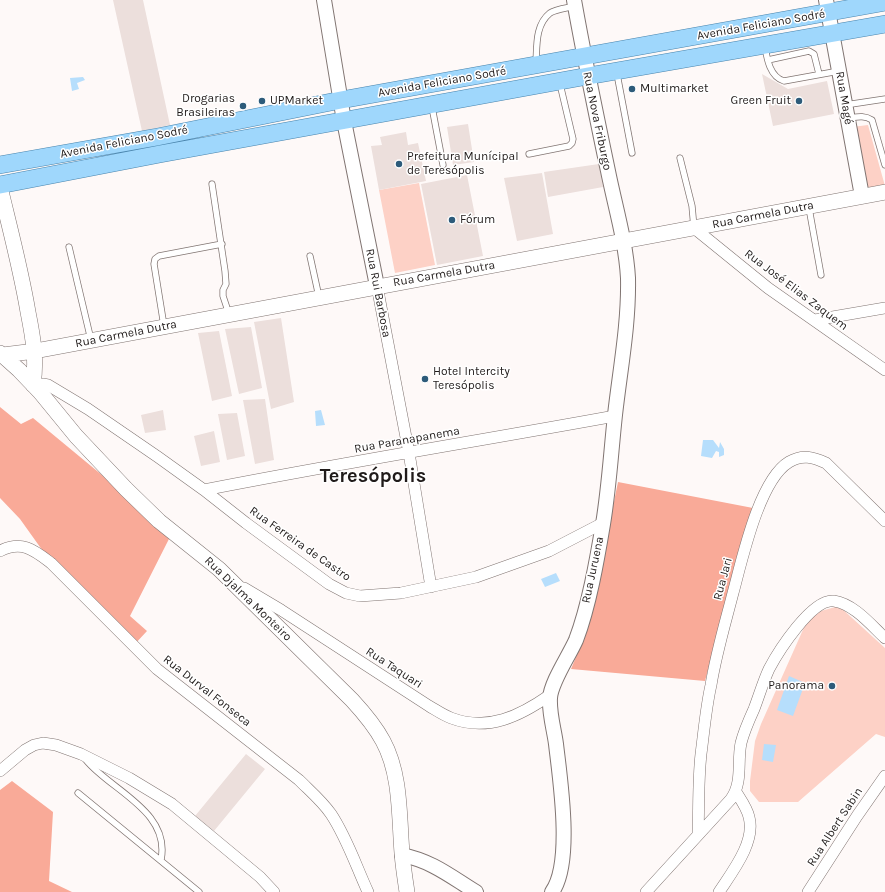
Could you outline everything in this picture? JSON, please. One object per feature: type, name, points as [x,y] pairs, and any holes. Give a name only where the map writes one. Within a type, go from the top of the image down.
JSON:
[{"type":"main road","name":"Avenida Feliciano Sodré","points":[[0,165],[157,137],[341,100],[584,56],[827,7],[885,2]]},
{"type":"main road","name":"Avenida Feliciano Sodré","points":[[0,186],[160,154],[616,71],[766,53],[832,34],[885,24]]},
{"type":"main road","points":[[157,137],[160,154]]},
{"type":"main road","points":[[0,186],[25,292],[35,351],[36,389]]},
{"type":"main road","name":"Rua Carmela Dutra","points":[[2,354],[35,351],[885,192]]},
{"type":"main road","name":"Rua Djalma Monteiro","points":[[2,354],[36,389],[76,436],[126,489],[159,521],[219,568],[370,719],[384,742],[392,764],[396,784],[402,855],[407,892]]},
{"type":"street","name":"Rua Rui Barbosa","points":[[324,0],[344,121],[409,453],[431,587]]},
{"type":"street","name":"Rua Nova Friburgo","points":[[574,3],[623,241]]},
{"type":"street","name":"Rua Magé","points":[[827,7],[862,196]]},
{"type":"street","name":"Rua José Elias Zaquem","points":[[694,228],[768,288],[885,370]]},
{"type":"street","name":"Rua Juruena","points":[[552,892],[560,873],[564,847],[556,743],[550,707],[550,695],[576,639],[584,614],[603,523],[609,486],[627,302],[628,278],[623,241]]},
{"type":"street","points":[[815,320],[885,308]]},
{"type":"street","name":"Rua Ferreira de Castro","points":[[36,389],[43,384],[48,385],[104,420],[204,490],[329,584],[346,593],[360,596],[401,593],[476,577],[549,551],[603,523]]},
{"type":"street","name":"Rua Paranapanema","points":[[204,490],[308,470],[615,416]]},
{"type":"street","name":"Rua Jari","points":[[698,835],[701,754],[710,685],[718,647],[752,524],[765,493],[775,475],[782,467],[798,457],[806,456],[815,458],[826,463],[885,521]]},
{"type":"street","name":"Rua Durval Fonseca","points":[[0,551],[11,546],[22,546],[35,551],[51,563],[157,669],[304,785],[318,798],[330,813],[342,833],[368,892]]},
{"type":"street","name":"Rua Taquari","points":[[233,582],[281,610],[450,718],[469,723],[498,721],[514,717],[550,695]]},
{"type":"street","points":[[646,892],[736,792],[741,744],[769,669],[779,652],[812,610],[829,601],[835,601],[848,607],[861,616],[885,638]]},
{"type":"street","points":[[0,771],[25,750],[34,745],[43,743],[56,745],[81,754],[129,778],[172,804],[260,878],[274,892]]},
{"type":"street","name":"Rua Albert Sabin","points":[[808,892],[857,816],[885,776]]},
{"type":"street","points":[[719,892],[733,872],[748,843],[750,827],[749,817],[736,792]]},
{"type":"street","points":[[402,855],[421,859],[430,863],[476,892]]},
{"type":"lane","points":[[536,64],[537,37],[541,24],[551,12],[574,3]]},
{"type":"lane","points":[[819,74],[814,54],[809,51],[766,53],[769,65],[777,77],[784,81],[839,71]]},
{"type":"lane","points":[[616,71],[632,153]]},
{"type":"lane","points":[[529,154],[569,146],[572,143],[573,139],[560,81]]},
{"type":"lane","points":[[846,112],[885,99]]},
{"type":"lane","points":[[432,105],[443,165]]},
{"type":"lane","points":[[846,112],[867,117],[872,120],[885,164]]},
{"type":"lane","points":[[680,158],[692,206],[694,228]]},
{"type":"lane","points":[[212,184],[222,244],[226,284],[223,290],[223,296],[229,314]]},
{"type":"lane","points":[[808,206],[821,275]]},
{"type":"lane","points":[[164,326],[154,264],[155,259],[159,256],[222,244]]},
{"type":"lane","points":[[70,247],[91,340]]},
{"type":"lane","points":[[310,256],[319,297]]},
{"type":"lane","points":[[81,754],[90,765],[133,799],[146,813],[159,835],[162,848],[161,860]]},
{"type":"lane","points":[[78,793],[199,892]]},
{"type":"shaded area","points":[[868,125],[885,186],[867,190],[852,127]]},
{"type":"shaded area","points":[[419,183],[435,265],[395,273],[379,190]]},
{"type":"shaded area","points":[[0,407],[21,424],[33,418],[172,533],[130,616],[147,631],[134,645],[50,561],[20,519],[0,498]]},
{"type":"shaded area","points":[[618,482],[753,508],[705,681],[571,669],[588,628]]},
{"type":"shaded area","name":"Panorama","points":[[839,606],[885,648],[885,737],[876,734],[798,802],[759,802],[750,791],[750,781],[755,741],[761,724],[810,614]]},
{"type":"shaded area","points":[[12,781],[53,812],[49,881],[72,892],[0,892],[0,790]]},
{"type":"water","points":[[83,77],[85,80],[77,83],[79,89],[72,91],[70,78]]},
{"type":"water","points":[[321,410],[325,425],[316,426],[315,411]]},
{"type":"water","points":[[703,440],[713,440],[719,448],[720,442],[724,449],[724,455],[719,457],[719,452],[716,451],[712,458],[701,456]]},
{"type":"water","points":[[556,573],[560,581],[545,587],[541,579]]},
{"type":"water","points":[[789,676],[805,683],[793,716],[777,710]]},
{"type":"water","points":[[764,744],[776,745],[773,762],[762,760]]},
{"type":"building","points":[[113,0],[143,0],[170,125],[142,131]]},
{"type":"building","name":"Green Fruit","points":[[762,74],[788,89],[827,81],[834,114],[773,126]]},
{"type":"building","points":[[468,124],[474,162],[453,165],[447,127]]},
{"type":"building","name":"Prefeitura Munícipal de Teresópolis","points":[[406,132],[408,145],[418,143],[426,181],[379,190],[371,146],[382,145],[380,137]]},
{"type":"building","points":[[599,164],[603,187],[548,197],[544,172]]},
{"type":"building","points":[[542,173],[553,234],[517,241],[504,178]]},
{"type":"building","name":"Fórum","points":[[467,175],[483,256],[437,265],[421,184]]},
{"type":"building","points":[[281,318],[294,402],[271,409],[254,322]]},
{"type":"building","points":[[251,327],[262,388],[239,394],[225,329]]},
{"type":"building","points":[[219,331],[232,396],[212,401],[198,333]]},
{"type":"building","points":[[265,399],[274,460],[255,464],[243,400]]},
{"type":"building","points":[[163,410],[166,430],[145,433],[141,415]]},
{"type":"building","points":[[237,413],[245,456],[227,460],[218,414]]},
{"type":"building","points":[[214,431],[220,462],[201,466],[194,436]]},
{"type":"building","points":[[246,754],[265,769],[214,831],[195,816]]},
{"type":"place","name":"Multimarket","points":[[632,89]]},
{"type":"place","name":"UPMarket","points":[[262,101]]},
{"type":"place","name":"Green Fruit","points":[[799,101]]},
{"type":"place","name":"Drogarias Brasileiras","points":[[243,106]]},
{"type":"place","name":"Prefeitura Munícipal de Teresópolis","points":[[399,164]]},
{"type":"place","name":"Fórum","points":[[452,220]]},
{"type":"place","name":"Hotel Intercity Teresópolis","points":[[425,379]]},
{"type":"place","name":"Panorama","points":[[832,686]]},
{"type":"district","name":"Teresópolis","points":[[373,476]]}]
